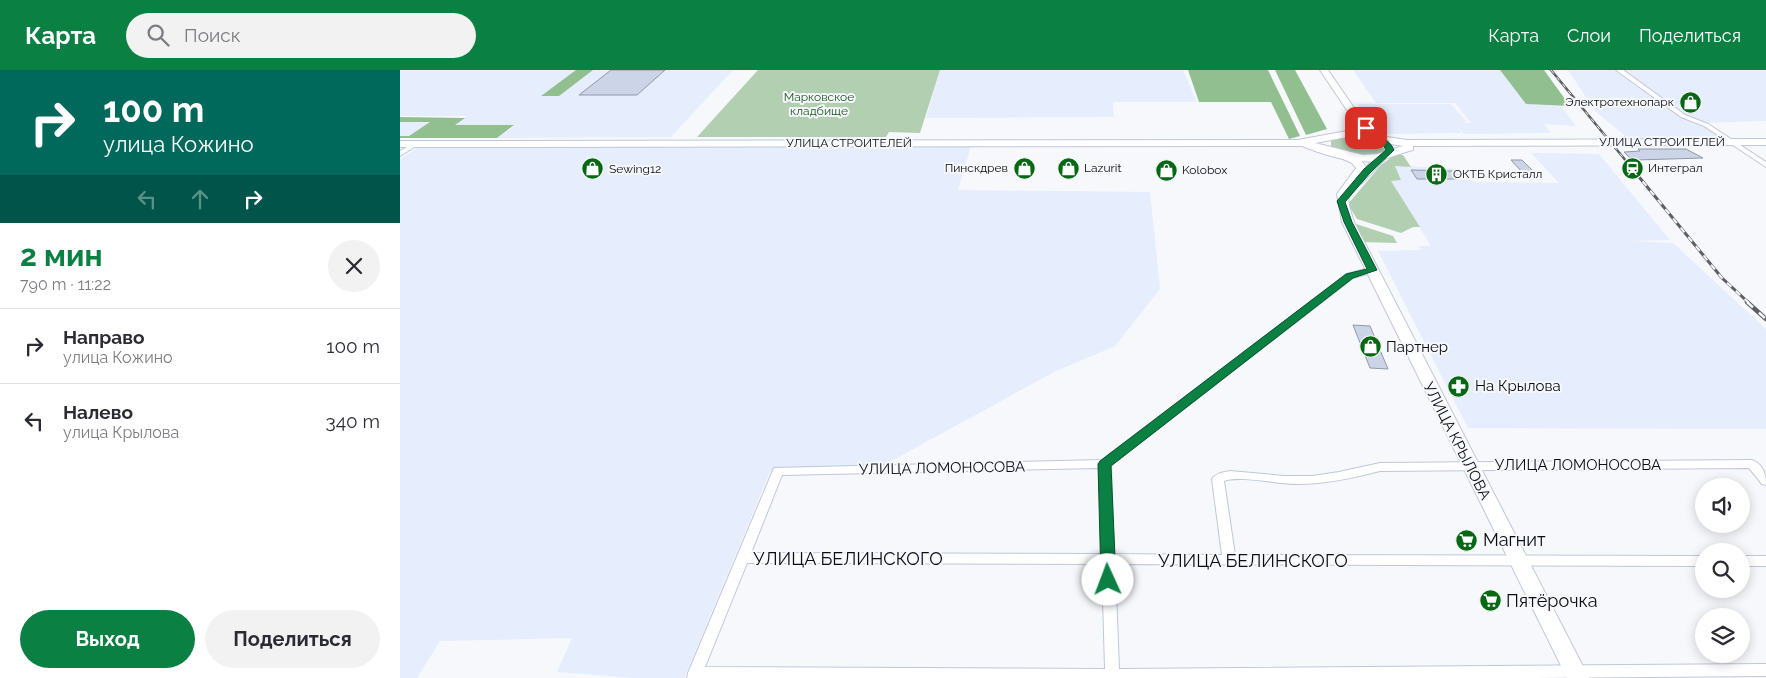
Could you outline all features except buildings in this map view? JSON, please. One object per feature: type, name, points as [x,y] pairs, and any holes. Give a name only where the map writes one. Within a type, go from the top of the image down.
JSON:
[{"type":"main road","points":[[1324,70],[1360,123],[1387,144],[1386,153],[1341,201]]},
{"type":"main road","points":[[1341,201],[1344,189],[1361,168],[1356,161],[1339,154],[1327,145],[1329,139],[1351,130],[1360,123]]},
{"type":"main road","name":"УЛИЦА СТРОИТЕЛЕЙ","points":[[400,144],[1298,143],[1356,134],[1407,143],[1764,143]]},
{"type":"main road","name":"УЛИЦА СТРОИТЕЛЕЙ","points":[[1298,143],[1364,159],[1414,148],[1538,147],[1558,144]]},
{"type":"main road","name":"УЛИЦА КРЫЛОВА","points":[[1341,201],[1348,222],[1576,675]]},
{"type":"street","points":[[1619,70],[1683,116],[1706,125],[1766,165]]},
{"type":"street","points":[[400,154],[416,144]]},
{"type":"street","points":[[1112,676],[1105,464],[1350,276],[1372,270]]},
{"type":"street","name":"УЛИЦА ЛОМОНОСОВА","points":[[742,558],[778,471],[1105,464]]},
{"type":"street","name":"УЛИЦА ЛОМОНОСОВА","points":[[1229,560],[1218,479],[1223,476],[1246,475],[1272,480],[1319,481],[1380,467],[1752,464],[1766,480]]},
{"type":"street","points":[[742,558],[694,676],[1576,675],[1766,670]]},
{"type":"street","name":"УЛИЦА БЕЛИНСКОГО","points":[[742,558],[1695,562]]},
{"type":"street","points":[[1750,561],[1766,561]]},
{"type":"shaded area","points":[[400,70],[733,70],[671,137],[497,138],[514,126],[454,125],[467,116],[400,116]]},
{"type":"shaded area","points":[[940,70],[1183,70],[1197,102],[1113,102],[1114,117],[926,118]]},
{"type":"shaded area","points":[[1353,70],[1500,70],[1526,104],[1561,106],[1576,126],[1544,124],[1551,133],[1464,134],[1453,122],[1462,133],[1384,134],[1366,127],[1358,104],[1451,104],[1467,122],[1462,123],[1471,123],[1455,103],[1376,103]]},
{"type":"shaded area","points":[[1568,70],[1766,70],[1766,121],[1699,123],[1722,137],[1628,138],[1596,112]]},
{"type":"shaded area","points":[[400,122],[431,122],[409,136],[400,136]]},
{"type":"shaded area","points":[[971,146],[958,190],[1150,192],[1160,289],[1115,346],[1056,371],[873,471],[770,472],[684,678],[635,678],[557,672],[572,638],[440,641],[417,678],[400,678],[400,159],[419,147]]},
{"type":"shaded area","name":"ОКТБ Кристалл","points":[[1531,153],[1599,154],[1670,240],[1632,241],[1673,243],[1766,329],[1766,429],[1468,428],[1378,251],[1421,250],[1419,246],[1431,246],[1390,180],[1401,180],[1395,166],[1409,166],[1461,169],[1474,182],[1559,183]]},
{"type":"green space","points":[[576,70],[593,70],[559,96],[541,96]]},
{"type":"green space","name":"Марковское кладбище","points":[[758,70],[940,70],[920,133],[889,132],[886,137],[697,137]]},
{"type":"green space","points":[[1188,70],[1268,70],[1300,136],[1289,139],[1271,102],[1199,102]]},
{"type":"green space","points":[[1275,70],[1295,70],[1327,129],[1306,135]]},
{"type":"green space","points":[[1500,70],[1544,70],[1570,106],[1526,104]]},
{"type":"green space","points":[[400,117],[465,118],[455,125],[514,125],[497,138],[400,138],[400,136],[409,136],[430,122],[400,122]]},
{"type":"green space","points":[[1344,136],[1378,141],[1385,150],[1380,154],[1368,157],[1334,150],[1331,147],[1331,141]]},
{"type":"green space","points":[[1396,154],[1403,155],[1411,167],[1395,166],[1401,180],[1391,181],[1420,227],[1413,227],[1401,233],[1357,219],[1348,204],[1381,165]]},
{"type":"green space","points":[[1353,223],[1393,236],[1397,243],[1362,242]]},
{"type":"railway","points":[[1551,70],[1636,173]]},
{"type":"railway","points":[[1635,172],[1722,278],[1749,303]]},
{"type":"railway","points":[[1747,302],[1766,319]]},
{"type":"place","name":"Электротехнопарк","points":[[1690,102]]},
{"type":"place","name":"Пинскдрев","points":[[1024,168]]},
{"type":"place","name":"Lazurit","points":[[1068,168]]},
{"type":"place","name":"Интеграл","points":[[1632,168]]},
{"type":"place","name":"Sewing12","points":[[593,169]]},
{"type":"place","name":"Kolobox","points":[[1166,170]]},
{"type":"place","name":"ОКТБ Кристалл","points":[[1437,174]]},
{"type":"place","name":"Партнер","points":[[1370,347]]},
{"type":"place","name":"На Крылова","points":[[1459,386]]},
{"type":"place","name":"Магнит","points":[[1467,540]]},
{"type":"place","name":"Пятёрочка","points":[[1490,601]]},
{"type":"route","points":[[1108,580],[1105,464],[1350,276],[1372,270],[1348,222],[1341,201],[1367,171],[1382,156],[1388,154],[1390,150],[1387,144],[1371,135],[1366,128]]}]
